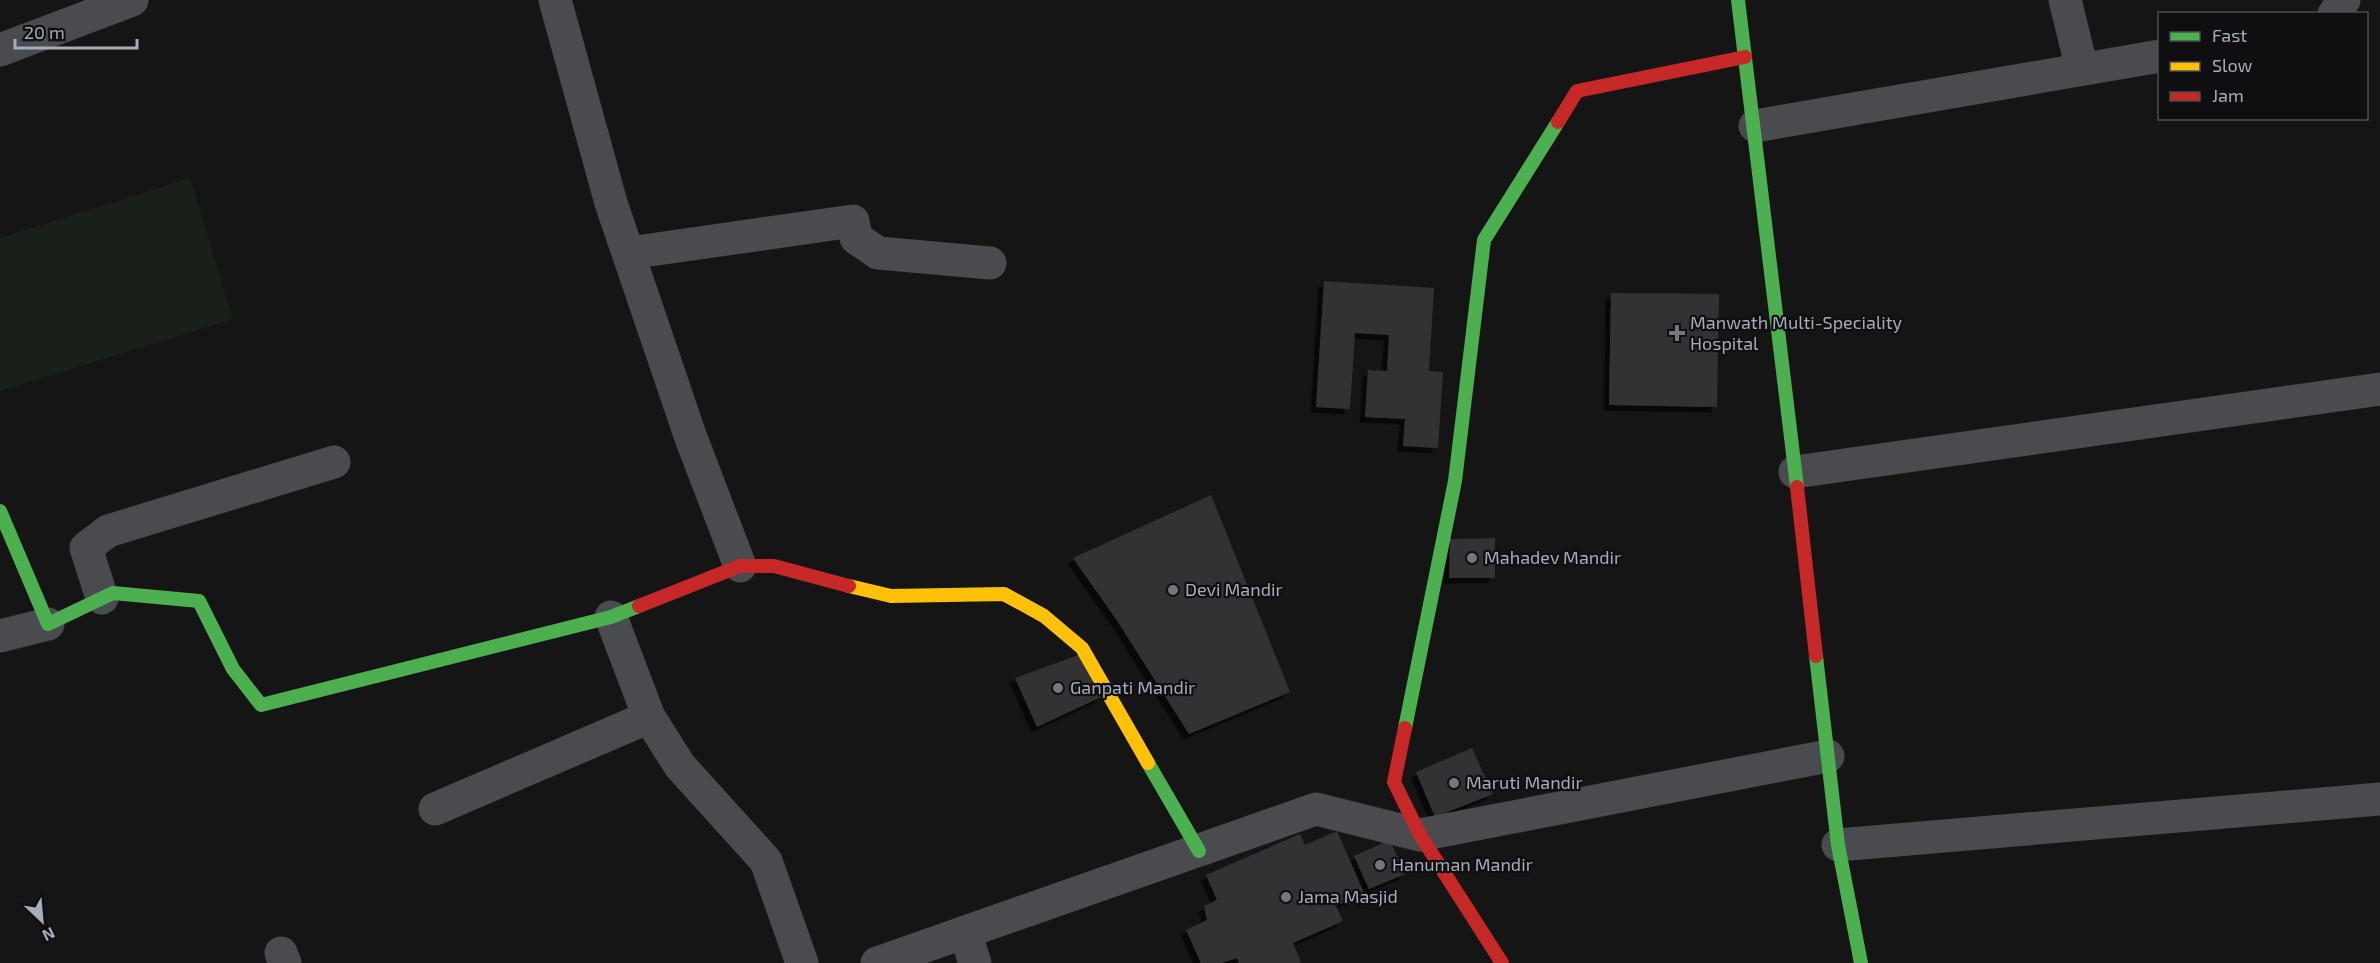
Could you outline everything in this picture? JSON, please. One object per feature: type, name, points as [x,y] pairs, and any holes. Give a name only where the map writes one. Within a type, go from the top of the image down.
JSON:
[{"type":"street","points":[[0,50],[132,0]]},
{"type":"street","points":[[555,0],[611,203],[691,438],[740,566]]},
{"type":"street","points":[[1738,0],[1755,126],[1838,845],[1861,963]]},
{"type":"street","points":[[2065,0],[2082,69]]},
{"type":"street","points":[[1755,126],[2158,56]]},
{"type":"street","points":[[1502,963],[1420,835],[1394,782],[1455,481],[1484,240],[1577,91],[1745,57]]},
{"type":"street","points":[[629,253],[853,221],[856,238],[878,253],[990,263]]},
{"type":"street","points":[[1795,472],[2380,389]]},
{"type":"street","points":[[102,598],[86,548],[108,531],[334,462]]},
{"type":"street","points":[[0,511],[48,624]]},
{"type":"street","points":[[0,636],[48,624],[113,593],[199,601],[241,683],[261,705],[611,617],[740,566],[774,566],[891,597],[1004,594],[1044,616],[1082,648],[1199,851]]},
{"type":"street","points":[[611,617],[649,717],[680,766],[766,861],[802,963]]},
{"type":"street","points":[[435,809],[649,717]]},
{"type":"street","points":[[877,963],[1316,809],[1420,835],[1828,756]]},
{"type":"street","points":[[1838,845],[2331,805],[2380,799]]},
{"type":"street","points":[[965,932],[975,963]]},
{"type":"shaded area","points":[[190,178],[233,319],[0,391],[0,238]]},
{"type":"building","points":[[1324,281],[1434,288],[1429,371],[1443,372],[1438,448],[1403,446],[1405,419],[1365,417],[1368,370],[1387,371],[1389,335],[1355,333],[1350,409],[1316,407]]},
{"type":"building","points":[[1611,293],[1719,294],[1717,407],[1609,405]]},
{"type":"building","name":"Devi Mandir","points":[[1211,495],[1290,692],[1189,734],[1118,622],[1073,558]]},
{"type":"building","name":"Mahadev Mandir","points":[[1495,538],[1495,578],[1449,578],[1450,539]]},
{"type":"building","name":"Ganpati Mandir","points":[[1081,654],[1101,697],[1037,727],[1015,678]]},
{"type":"building","name":"Maruti Mandir","points":[[1472,748],[1493,794],[1435,817],[1416,772]]},
{"type":"building","name":"Jama Masjid","points":[[1337,831],[1364,893],[1336,906],[1343,921],[1293,943],[1301,962],[1239,963],[1237,958],[1221,963],[1201,963],[1186,930],[1207,920],[1204,906],[1217,900],[1206,875],[1300,834],[1305,845]]},
{"type":"building","name":"Hanuman Mandir","points":[[1390,840],[1405,874],[1369,889],[1354,856]]},
{"type":"traffic: fast","points":[[1738,0],[1797,487]]},
{"type":"traffic: fast","points":[[1405,728],[1455,481],[1484,240],[1558,122]]},
{"type":"traffic: fast","points":[[0,511],[48,624],[113,593],[199,601],[233,669],[261,705],[611,617],[639,606]]},
{"type":"traffic: fast","points":[[1816,656],[1838,845],[1861,963]]},
{"type":"traffic: fast","points":[[1148,763],[1199,851]]},
{"type":"traffic: slow","points":[[849,586],[891,596],[1004,594],[1044,616],[1082,648],[1148,763]]},
{"type":"traffic: jam","points":[[1558,122],[1577,91],[1745,57]]},
{"type":"traffic: jam","points":[[1797,487],[1816,656]]},
{"type":"traffic: jam","points":[[639,606],[740,566],[774,566],[849,586]]},
{"type":"traffic: jam","points":[[1405,728],[1394,782],[1420,835],[1502,963]]},
{"type":"place","name":"Manwath Multi-Speciality Hospital","points":[[1677,333]]},
{"type":"place","name":"Mahadev Mandir","points":[[1472,558]]},
{"type":"place","name":"Devi Mandir","points":[[1173,590]]},
{"type":"place","name":"Ganpati Mandir","points":[[1058,688]]},
{"type":"place","name":"Maruti Mandir","points":[[1454,783]]},
{"type":"place","name":"Hanuman Mandir","points":[[1380,865]]},
{"type":"place","name":"Jama Masjid","points":[[1286,897]]}]
